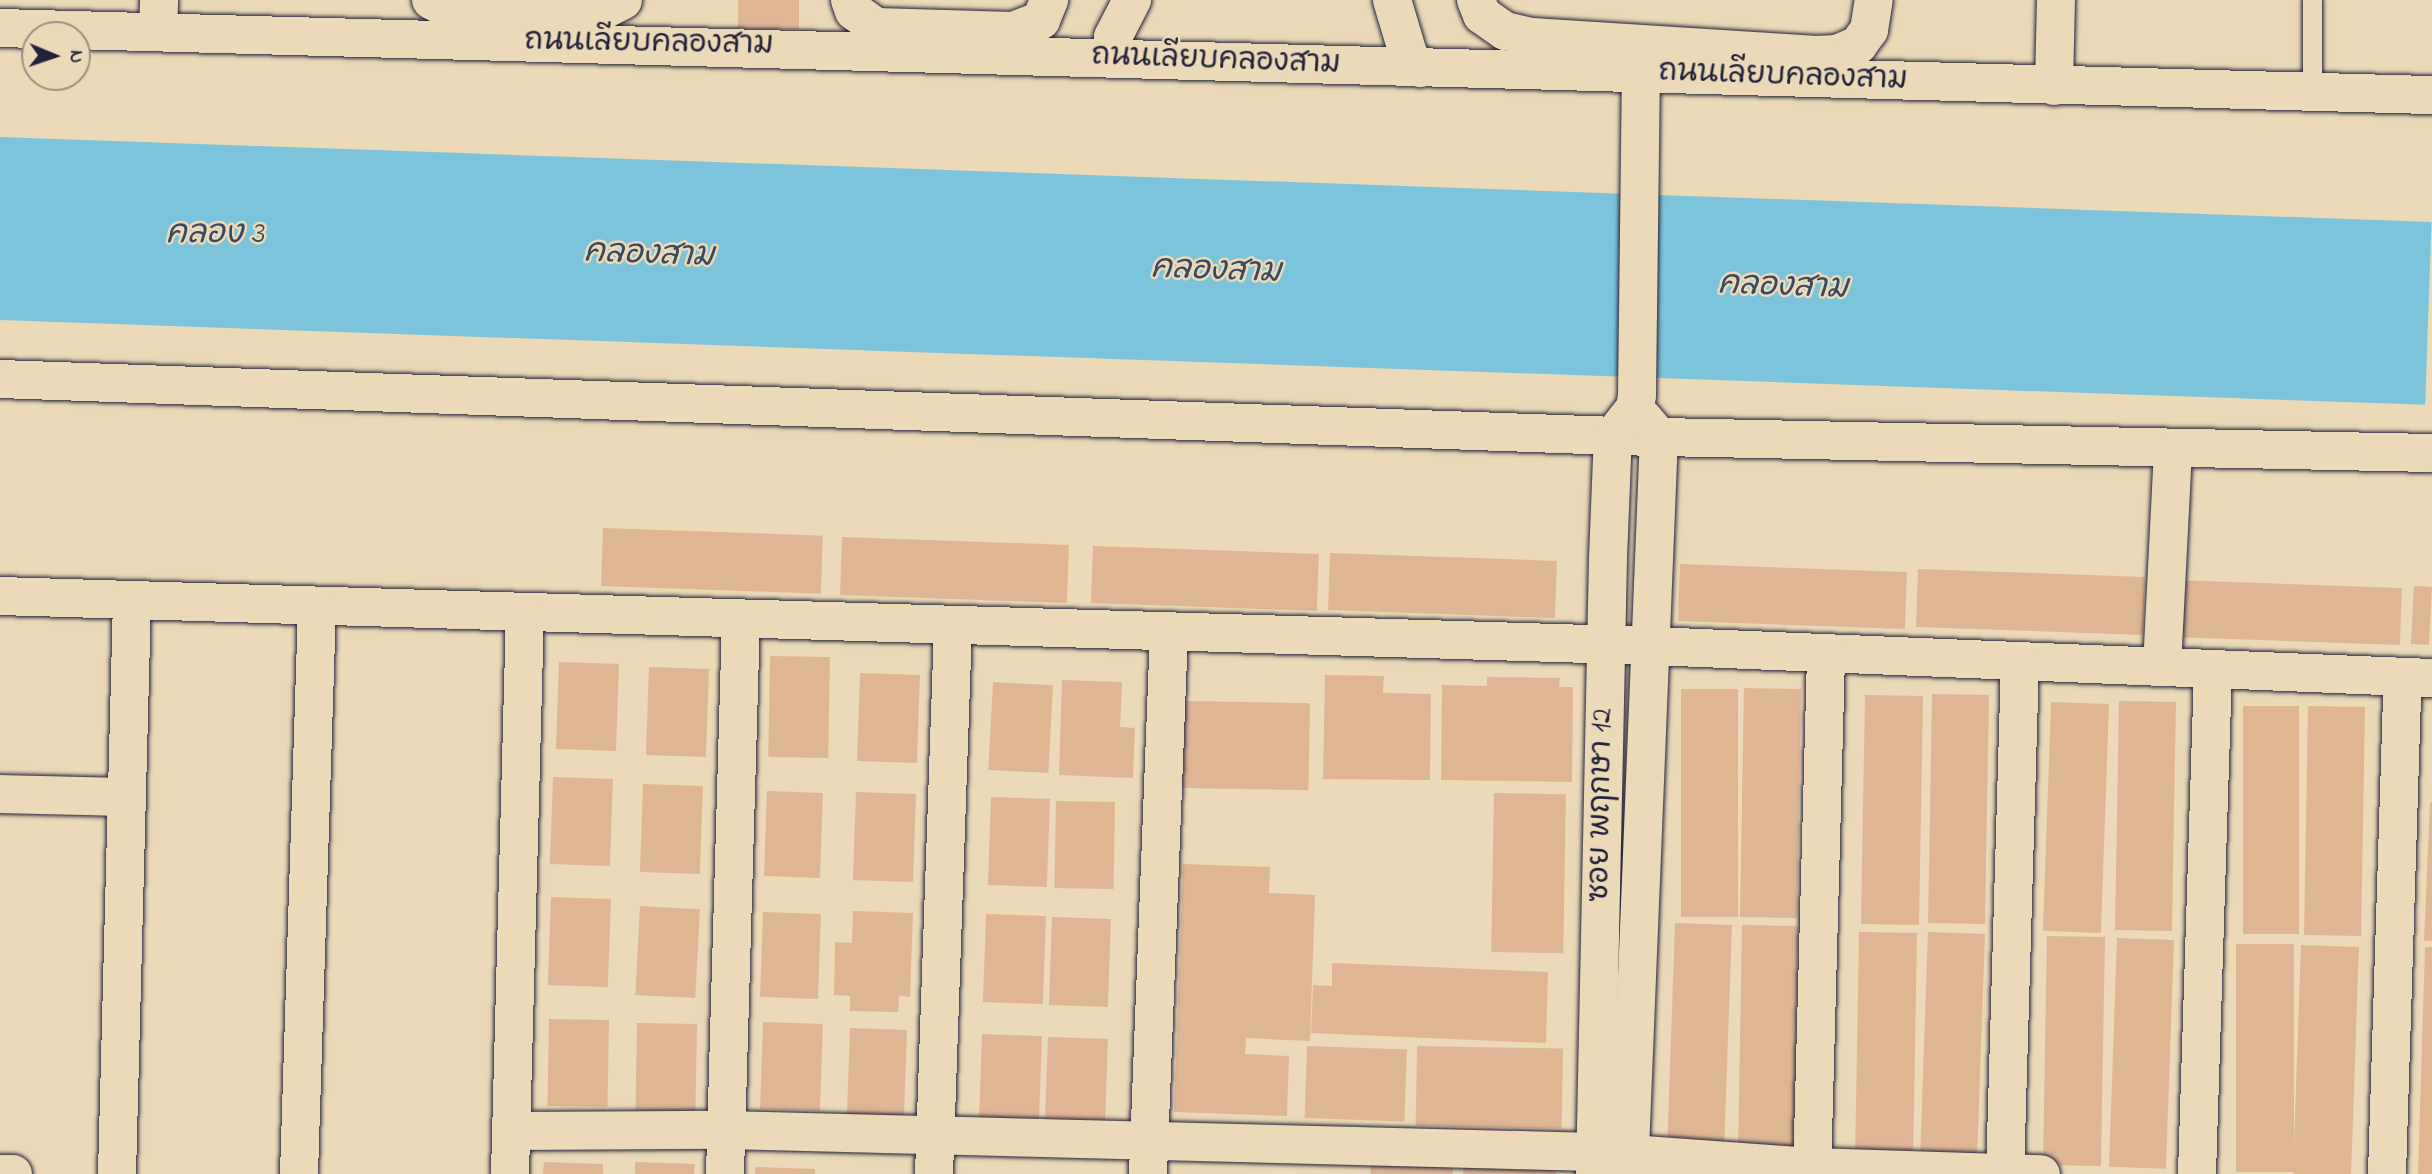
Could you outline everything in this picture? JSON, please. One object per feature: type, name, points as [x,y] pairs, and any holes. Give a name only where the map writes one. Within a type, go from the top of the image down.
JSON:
[{"type":"street","points":[[431,0],[456,13],[598,13],[622,0]]},
{"type":"street","points":[[850,0],[854,11],[876,27],[1013,31],[1041,20],[1049,0]]},
{"type":"street","points":[[1115,59],[1113,37],[1132,0]]},
{"type":"street","points":[[1392,0],[1409,57],[1420,68]]},
{"type":"street","points":[[1476,0],[1482,15],[1505,32],[1532,37],[1816,55],[1837,54],[1858,45],[1869,30],[1874,0]]},
{"type":"street","points":[[2054,86],[2056,0]]},
{"type":"street","name":"ถนนเลียบคลองสาม","points":[[0,28],[158,16],[1115,59],[2432,95]]},
{"type":"street","name":"ซอย พฤกษา 12","points":[[1612,1164],[1605,645],[1629,413],[1641,72]]},
{"type":"street","points":[[0,379],[1629,413],[1659,437],[2432,453]]},
{"type":"street","points":[[1612,1164],[1651,646],[1659,437]]},
{"type":"street","points":[[2162,667],[2173,449]]},
{"type":"street","points":[[0,596],[1651,646],[2417,677],[2387,1174]]},
{"type":"street","points":[[117,1174],[132,600]]},
{"type":"street","points":[[299,1174],[317,606]]},
{"type":"street","points":[[510,1174],[525,613]]},
{"type":"street","points":[[725,1174],[741,620]]},
{"type":"street","points":[[934,1174],[953,626]]},
{"type":"street","points":[[1148,1159],[1168,632]]},
{"type":"street","points":[[1812,1171],[1826,655]]},
{"type":"street","points":[[511,1131],[726,1130],[935,1136],[1148,1159],[1612,1164],[2017,1174],[2020,662]]},
{"type":"street","points":[[2197,1174],[2213,670]]},
{"type":"street","points":[[0,794],[127,797]]},
{"type":"street","points":[[0,1174],[13,1174]]},
{"type":"lane","points":[[2312,0],[2312,90]]},
{"type":"water","name":"คลอง 3","points":[[0,137],[2432,222],[2425,405],[0,320]]},
{"type":"building","points":[[738,0],[799,0],[799,29],[738,29]]},
{"type":"building","points":[[603,528],[823,536],[821,594],[601,586]]},
{"type":"building","points":[[842,537],[1069,545],[1067,603],[840,595]]},
{"type":"building","points":[[1093,546],[1319,554],[1317,611],[1091,603]]},
{"type":"building","points":[[1330,553],[1557,561],[1555,618],[1328,610]]},
{"type":"building","points":[[1680,564],[1907,572],[1905,629],[1678,621]]},
{"type":"building","points":[[1918,569],[2145,577],[2143,635],[1916,627]]},
{"type":"building","points":[[2174,580],[2402,588],[2400,645],[2172,637]]},
{"type":"building","points":[[2414,586],[2432,587],[2429,645],[2411,644]]},
{"type":"building","points":[[770,656],[830,657],[828,758],[768,757]]},
{"type":"building","points":[[559,662],[619,664],[616,751],[556,749]]},
{"type":"building","points":[[649,667],[709,669],[706,757],[646,755]]},
{"type":"building","points":[[860,673],[920,675],[917,763],[857,761]]},
{"type":"building","points":[[1325,675],[1384,676],[1383,693],[1431,694],[1430,780],[1323,779]]},
{"type":"building","points":[[1487,677],[1560,678],[1559,687],[1573,687],[1572,782],[1441,780],[1442,685],[1487,686]]},
{"type":"building","points":[[1062,680],[1122,682],[1120,727],[1135,728],[1133,778],[1059,775]]},
{"type":"building","points":[[993,682],[1053,685],[1048,773],[988,770]]},
{"type":"building","points":[[1744,688],[1801,689],[1797,918],[1740,917]]},
{"type":"building","points":[[1681,689],[1738,689],[1738,917],[1681,917]]},
{"type":"building","points":[[1932,694],[1989,695],[1985,924],[1928,923]]},
{"type":"building","points":[[1865,695],[1923,696],[1919,925],[1861,924]]},
{"type":"building","points":[[1182,701],[1310,703],[1308,790],[1180,788]]},
{"type":"building","points":[[2119,701],[2176,702],[2172,931],[2115,930]]},
{"type":"building","points":[[2051,702],[2109,704],[2101,933],[2043,931]]},
{"type":"building","points":[[2243,706],[2299,706],[2299,934],[2243,934]]},
{"type":"building","points":[[2308,706],[2365,707],[2361,936],[2304,935]]},
{"type":"building","points":[[553,777],[613,779],[610,866],[550,864]]},
{"type":"building","points":[[643,784],[703,786],[700,874],[640,872]]},
{"type":"building","points":[[767,791],[823,793],[820,878],[764,876]]},
{"type":"building","points":[[856,792],[916,794],[913,882],[853,880]]},
{"type":"building","points":[[1494,793],[1566,794],[1563,953],[1491,952]]},
{"type":"building","points":[[991,797],[1050,799],[1047,887],[988,885]]},
{"type":"building","points":[[1056,801],[1115,802],[1113,889],[1054,888]]},
{"type":"building","points":[[2430,802],[2432,941],[2424,941]]},
{"type":"building","points":[[1183,864],[1270,867],[1269,893],[1315,895],[1310,1041],[1246,1038],[1245,1054],[1289,1056],[1287,1116],[1174,1112]]},
{"type":"building","points":[[551,897],[611,899],[608,987],[548,985]]},
{"type":"building","points":[[640,906],[700,909],[695,998],[635,995]]},
{"type":"building","points":[[853,911],[913,913],[910,997],[899,996],[898,1012],[850,1011],[850,996],[834,995],[835,942],[852,943]]},
{"type":"building","points":[[763,912],[821,914],[818,999],[760,997]]},
{"type":"building","points":[[986,914],[1046,916],[1043,1004],[983,1002]]},
{"type":"building","points":[[1052,917],[1111,919],[1108,1007],[1049,1005]]},
{"type":"building","points":[[1675,923],[1732,925],[1724,1154],[1667,1152]]},
{"type":"building","points":[[1742,925],[1798,926],[1794,1154],[1738,1153]]},
{"type":"building","points":[[1859,932],[1917,933],[1913,1161],[1855,1160]]},
{"type":"building","points":[[1928,932],[1985,934],[1977,1162],[1920,1160]]},
{"type":"building","points":[[2047,936],[2105,937],[2101,1166],[2043,1165]]},
{"type":"building","points":[[2117,938],[2174,940],[2166,1169],[2109,1167]]},
{"type":"building","points":[[2236,944],[2294,944],[2294,1172],[2236,1172]]},
{"type":"building","points":[[2301,945],[2359,947],[2351,1174],[2293,1174]]},
{"type":"building","points":[[2425,947],[2432,947],[2432,1174],[2418,1174]]},
{"type":"building","points":[[1332,963],[1548,972],[1546,1043],[1311,1033],[1313,985],[1332,986]]},
{"type":"building","points":[[549,1019],[609,1020],[607,1107],[547,1106]]},
{"type":"building","points":[[763,1022],[823,1024],[820,1111],[760,1109]]},
{"type":"building","points":[[637,1023],[697,1024],[695,1112],[635,1111]]},
{"type":"building","points":[[850,1028],[907,1030],[904,1118],[847,1116]]},
{"type":"building","points":[[982,1034],[1042,1036],[1039,1124],[979,1122]]},
{"type":"building","points":[[1048,1037],[1108,1039],[1105,1126],[1045,1124]]},
{"type":"building","points":[[1307,1046],[1407,1049],[1404,1121],[1304,1118]]},
{"type":"building","points":[[1417,1046],[1563,1049],[1562,1129],[1416,1126]]},
{"type":"building","points":[[1371,1156],[1453,1157],[1453,1174],[1371,1174]]},
{"type":"building","points":[[544,1162],[603,1164],[603,1174],[543,1174]]},
{"type":"building","points":[[635,1162],[695,1164],[694,1174],[635,1174]]},
{"type":"building","points":[[1464,1164],[1556,1168],[1556,1174],[1463,1174]]},
{"type":"building","points":[[755,1167],[815,1169],[815,1174],[755,1174]]},
{"type":"water label","name":"คลองสาม","points":[[649,256]]},
{"type":"water label","name":"คลองสาม","points":[[1216,272]]},
{"type":"water label","name":"คลองสาม","points":[[1783,288]]}]
